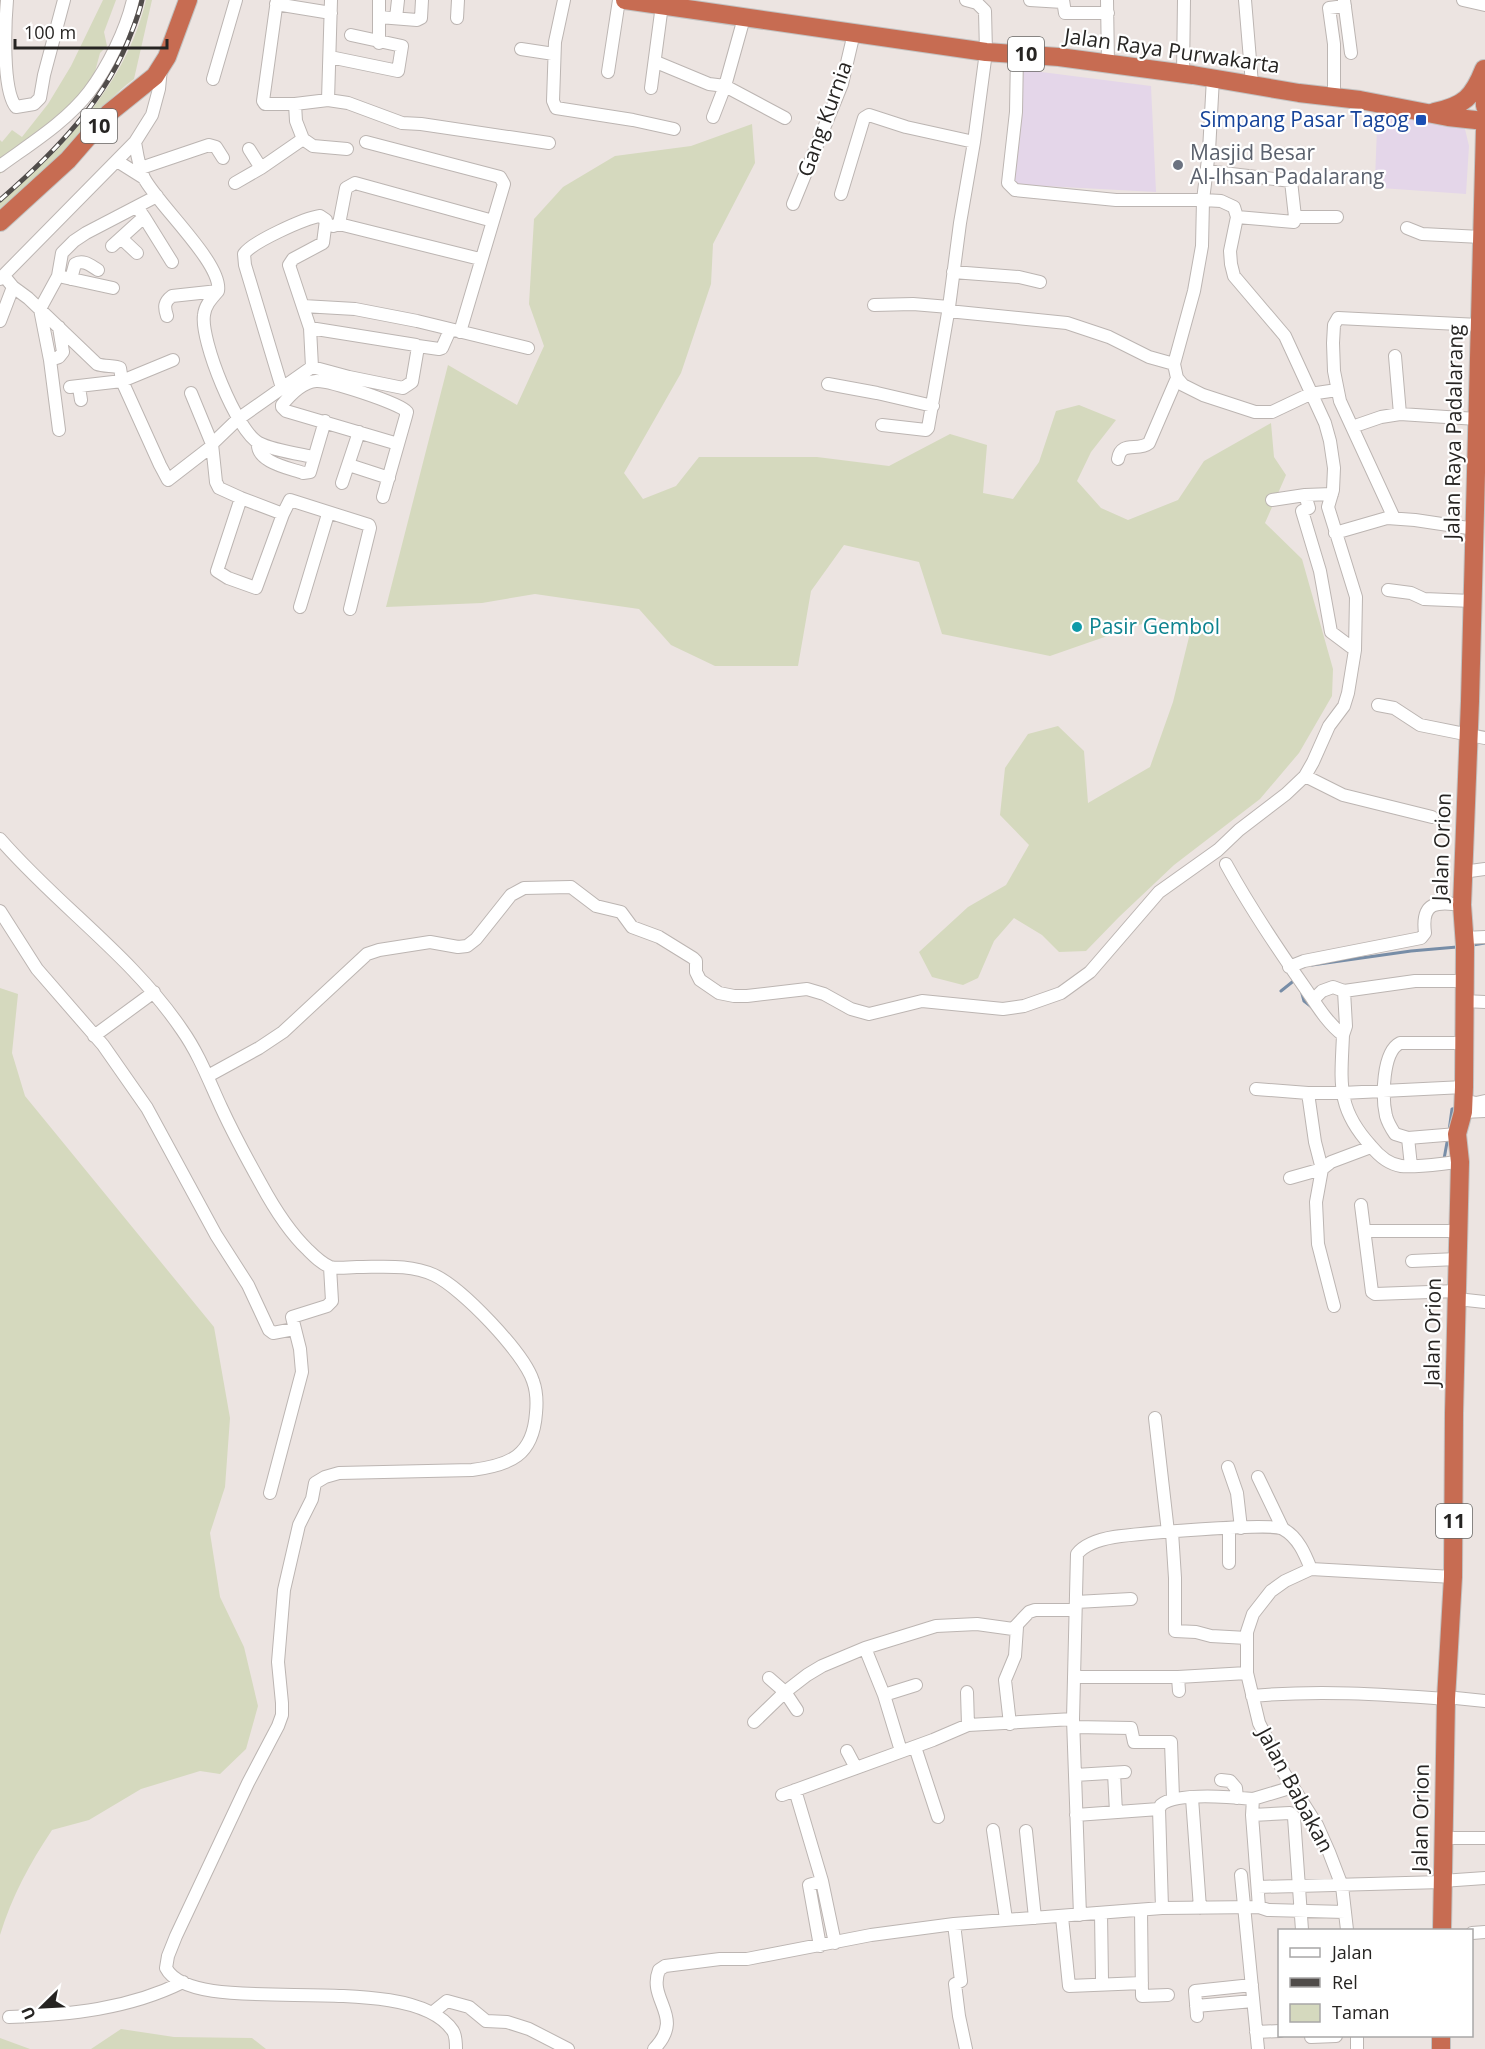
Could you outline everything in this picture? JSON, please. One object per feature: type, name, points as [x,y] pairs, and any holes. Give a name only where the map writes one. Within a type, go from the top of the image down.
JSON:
[{"type":"highway","name":"10","points":[[0,222],[68,160],[110,113],[147,83],[161,68],[188,0]]},
{"type":"highway","name":"Jalan Raya Purwakarta","points":[[626,0],[986,52],[1108,64],[1213,78],[1334,98],[1360,100],[1426,114],[1485,121]]},
{"type":"highway","name":"10","points":[[1485,62],[1485,106]]},
{"type":"highway","name":"Jalan Raya Purwakarta","points":[[1426,114],[1463,102],[1476,90],[1484,69]]},
{"type":"highway","name":"Jalan Raya Padalarang","points":[[1477,737],[1472,601],[1478,531],[1477,419],[1481,387],[1479,325],[1483,257],[1481,237],[1485,129]]},
{"type":"highway","name":"Jalan Orion","points":[[1442,1929],[1446,1698],[1453,1577],[1460,1162],[1457,1134],[1463,1102],[1464,941],[1462,905],[1463,872],[1477,737]]},
{"type":"street","points":[[7,0],[4,47],[10,97],[16,107],[34,104],[40,98],[64,0]]},
{"type":"street","points":[[0,166],[64,116],[89,91],[116,46],[129,17],[133,0]]},
{"type":"street","points":[[213,79],[236,0]]},
{"type":"street","points":[[328,100],[331,0]]},
{"type":"street","points":[[379,0],[379,43]]},
{"type":"street","points":[[396,18],[398,0]]},
{"type":"street","points":[[379,17],[417,20],[421,18],[422,0]]},
{"type":"street","points":[[457,18],[458,0]]},
{"type":"street","points":[[564,0],[554,54],[553,101],[556,108],[674,129]]},
{"type":"street","points":[[608,72],[619,0]]},
{"type":"street","points":[[882,425],[926,430],[933,406],[986,52],[985,11],[977,3],[966,0]]},
{"type":"street","points":[[1030,0],[1063,1],[1065,14],[1108,13]]},
{"type":"street","points":[[1107,0],[1108,64]]},
{"type":"street","points":[[1183,74],[1184,0]]},
{"type":"street","points":[[1245,0],[1252,84]]},
{"type":"street","points":[[1463,0],[1485,4]]},
{"type":"street","points":[[331,13],[277,2],[263,101],[265,104],[296,104],[328,100],[348,103],[402,123],[549,143]]},
{"type":"street","points":[[1334,98],[1334,44],[1329,8],[1345,3],[1351,53]]},
{"type":"street","points":[[651,88],[662,5]]},
{"type":"street","points":[[713,117],[725,86],[744,18]]},
{"type":"street","name":"Gang Kurnia","points":[[793,204],[842,84],[854,33]]},
{"type":"street","points":[[330,57],[397,72],[400,69],[402,46],[379,43],[351,35]]},
{"type":"street","points":[[521,49],[554,54]]},
{"type":"street","points":[[208,1076],[278,1036],[367,954],[392,947],[430,942],[467,946],[482,933],[511,895],[524,888],[535,886],[571,887],[596,906],[621,912],[632,927],[659,937],[693,958],[696,961],[696,972],[699,979],[711,989],[722,994],[747,996],[807,989],[824,994],[851,1009],[869,1014],[922,1001],[1003,1008],[1024,1006],[1061,993],[1090,972],[1159,892],[1218,850],[1305,776],[1329,726],[1344,706],[1355,650],[1356,597],[1328,507],[1332,494],[1334,468],[1325,423],[1285,336],[1234,276],[1230,251],[1237,216],[1234,207],[1221,201],[1116,200],[1013,189],[1008,183],[1016,112],[1017,54]]},
{"type":"street","points":[[656,62],[710,84],[725,86],[785,118]]},
{"type":"street","points":[[161,68],[159,89],[152,115],[135,142],[2,277],[59,326],[97,364],[105,367],[119,367],[122,381],[159,465],[168,480],[212,445],[238,419],[312,367],[404,388],[412,382],[418,346]]},
{"type":"street","points":[[1213,78],[1209,151],[1203,200],[1202,246],[1194,291],[1174,364],[1177,378],[1183,385],[1203,395],[1255,412],[1272,412],[1310,394],[1337,390]]},
{"type":"street","points":[[296,104],[296,121],[303,139],[313,146],[347,149]]},
{"type":"street","points":[[841,194],[864,118],[869,115],[974,142]]},
{"type":"street","points":[[235,183],[303,139]]},
{"type":"street","points":[[135,142],[143,173],[157,196],[194,242],[217,278],[218,291],[208,303],[204,315],[205,332],[222,384],[238,419],[258,443],[313,457]]},
{"type":"street","points":[[310,328],[442,348],[455,331],[493,221],[504,184],[500,177],[366,142]]},
{"type":"street","points":[[117,161],[143,173],[209,145],[216,147],[223,158]]},
{"type":"street","points":[[249,149],[261,168]]},
{"type":"street","points":[[1206,171],[1291,181],[1294,222],[1237,216]]},
{"type":"street","points":[[339,224],[346,188],[355,183],[493,221]]},
{"type":"street","points":[[137,253],[117,242],[140,212],[157,196]]},
{"type":"street","points":[[140,212],[172,262]]},
{"type":"street","points":[[59,430],[50,360],[40,309],[58,276],[62,253],[74,241],[103,223],[140,212]]},
{"type":"street","points":[[282,388],[245,265],[244,254],[252,246],[320,216],[324,218],[326,228],[322,244],[294,258],[289,263],[310,328],[312,367]]},
{"type":"street","points":[[1295,217],[1337,217]]},
{"type":"street","points":[[326,228],[339,224],[480,259]]},
{"type":"street","points":[[1407,228],[1422,234],[1481,237]]},
{"type":"street","points":[[71,279],[75,264],[79,262],[98,270]]},
{"type":"street","points":[[953,272],[1019,276],[1040,282]]},
{"type":"street","points":[[58,276],[113,288]]},
{"type":"street","points":[[0,321],[13,287]]},
{"type":"street","points":[[167,316],[164,308],[172,296],[218,291]]},
{"type":"street","points":[[874,305],[913,304],[1067,323],[1109,338],[1149,357],[1174,364]]},
{"type":"street","points":[[303,306],[355,309],[528,348]]},
{"type":"street","points":[[1394,518],[1344,411],[1337,390],[1334,370],[1334,325],[1338,318],[1479,325]]},
{"type":"street","points":[[50,360],[59,357],[63,352],[59,326]]},
{"type":"street","points":[[1395,356],[1400,414]]},
{"type":"street","points":[[81,400],[74,387],[122,381],[173,360]]},
{"type":"street","points":[[1118,459],[1122,449],[1132,446],[1142,447],[1149,443],[1177,378]]},
{"type":"street","points":[[383,497],[389,478],[407,412],[404,408],[388,400],[316,381],[300,388],[282,405],[286,411],[398,444]]},
{"type":"street","points":[[828,384],[933,406]]},
{"type":"street","points":[[191,393],[212,445],[216,482],[219,488],[283,514]]},
{"type":"street","points":[[1352,427],[1381,417],[1400,414],[1477,419]]},
{"type":"street","points":[[258,443],[260,452],[267,459],[303,473],[309,472],[325,421]]},
{"type":"street","points":[[342,483],[359,432]]},
{"type":"street","points":[[349,465],[389,478]]},
{"type":"street","points":[[1272,500],[1332,494]]},
{"type":"street","points":[[1305,495],[1309,508],[1302,511],[1320,571],[1331,632],[1355,650]]},
{"type":"street","points":[[241,498],[217,571],[228,578],[256,588],[290,500],[369,527],[350,609]]},
{"type":"street","points":[[300,607],[328,514]]},
{"type":"street","points":[[1335,533],[1380,519],[1394,518],[1478,531]]},
{"type":"street","points":[[1389,590],[1411,593],[1424,599],[1472,601]]},
{"type":"street","points":[[1378,705],[1394,708],[1420,725],[1477,737]]},
{"type":"street","points":[[1305,776],[1342,795],[1432,817]]},
{"type":"street","points":[[0,839],[47,889],[133,969],[183,1030],[208,1076],[241,1148],[284,1222],[298,1241],[330,1267],[413,1268],[436,1276],[453,1286],[488,1319],[527,1368],[533,1380],[536,1393],[533,1432],[530,1443],[513,1459],[472,1470],[339,1473],[315,1483],[312,1499],[299,1525],[284,1590],[278,1662],[282,1715],[199,1886],[170,1951],[166,1968],[169,1974],[183,1982],[232,1993],[388,1999],[432,2013],[454,2033],[456,2049]]},
{"type":"street","points":[[1226,864],[1244,897],[1290,968],[1332,1026],[1343,1035]]},
{"type":"street","points":[[1463,872],[1485,869]]},
{"type":"street","points":[[1290,968],[1304,961],[1420,938],[1425,933],[1426,910],[1431,906],[1437,903],[1462,905]]},
{"type":"street","points":[[0,911],[37,969],[94,1036],[147,1108],[216,1236],[248,1285],[269,1330],[273,1333],[294,1329]]},
{"type":"street","points":[[1464,941],[1485,937]]},
{"type":"street","points":[[1313,1000],[1327,988],[1333,987],[1344,991],[1416,981],[1464,981]]},
{"type":"street","points":[[1344,991],[1346,1026],[1343,1035],[1342,1093],[1350,1117],[1360,1135],[1379,1155],[1392,1164],[1411,1166],[1460,1162]]},
{"type":"street","points":[[94,1036],[154,992]]},
{"type":"street","points":[[1464,1001],[1485,1002]]},
{"type":"street","points":[[1457,1134],[1408,1138],[1395,1134],[1386,1115],[1387,1064],[1394,1046],[1400,1043],[1464,1043]]},
{"type":"street","points":[[1256,1089],[1308,1093],[1385,1091],[1463,1102],[1485,1101]]},
{"type":"street","points":[[1308,1093],[1315,1142],[1322,1169],[1316,1202],[1318,1244],[1334,1306]]},
{"type":"street","points":[[1463,1102],[1485,1111]]},
{"type":"street","points":[[1408,1138],[1411,1166]]},
{"type":"street","points":[[1290,1178],[1322,1169],[1331,1162],[1371,1147]]},
{"type":"street","points":[[1360,1205],[1372,1292],[1457,1295],[1485,1302]]},
{"type":"street","points":[[1365,1231],[1458,1231]]},
{"type":"street","points":[[1412,1261],[1457,1259]]},
{"type":"street","points":[[270,1493],[302,1372],[300,1349],[291,1318],[294,1315],[327,1306],[332,1301],[330,1267]]},
{"type":"street","points":[[1155,1418],[1175,1578],[1175,1631],[1247,1638]]},
{"type":"street","points":[[1228,1467],[1237,1493],[1235,1528],[1229,1563]]},
{"type":"street","points":[[1258,1478],[1282,1527],[1300,1544],[1311,1569]]},
{"type":"street","points":[[1080,1915],[1074,1724],[1076,1556],[1083,1548],[1112,1538],[1170,1532],[1282,1527]]},
{"type":"street","name":"Jalan Babakan","points":[[1347,1929],[1342,1886],[1317,1825],[1293,1787],[1259,1723],[1247,1673],[1247,1638],[1252,1614],[1266,1596],[1285,1581],[1311,1569],[1453,1577]]},
{"type":"street","points":[[754,1722],[785,1692],[807,1675],[822,1666],[865,1648],[936,1626],[977,1624],[1009,1630],[1017,1627],[1029,1612],[1035,1610],[1131,1599]]},
{"type":"street","points":[[1010,1724],[1005,1680],[1015,1656],[1017,1627]]},
{"type":"street","points":[[865,1648],[884,1695],[902,1751]]},
{"type":"street","points":[[1074,1677],[1178,1677],[1247,1673]]},
{"type":"street","points":[[1178,1677],[1179,1691]]},
{"type":"street","points":[[769,1678],[785,1692],[797,1710]]},
{"type":"street","points":[[884,1695],[916,1685]]},
{"type":"street","points":[[967,1692],[969,1725]]},
{"type":"street","points":[[1252,1696],[1296,1692],[1369,1693],[1485,1701]]},
{"type":"street","points":[[782,1795],[969,1725],[1074,1724],[1131,1728],[1134,1742],[1171,1742],[1173,1798]]},
{"type":"street","points":[[915,1747],[938,1817]]},
{"type":"street","points":[[847,1751],[856,1768]]},
{"type":"street","points":[[1075,1775],[1120,1773],[1116,1812]]},
{"type":"street","points":[[1221,1780],[1234,1784],[1237,1798]]},
{"type":"street","points":[[1162,1908],[1159,1809],[1163,1803],[1173,1798],[1253,1798],[1293,1787]]},
{"type":"street","points":[[795,1790],[822,1881],[835,1943]]},
{"type":"street","points":[[1192,1798],[1200,1908]]},
{"type":"street","points":[[1253,1798],[1252,1815],[1259,1907]]},
{"type":"street","points":[[1076,1815],[1159,1809]]},
{"type":"street","points":[[1252,1815],[1293,1814],[1302,1929]]},
{"type":"street","points":[[993,1830],[1006,1919]]},
{"type":"street","points":[[1026,1831],[1035,1918]]},
{"type":"street","points":[[1443,1838],[1485,1838]]},
{"type":"street","points":[[1241,1875],[1258,2049]]},
{"type":"street","points":[[1258,1887],[1342,1886],[1485,1878]]},
{"type":"street","points":[[820,1946],[809,1885],[822,1881]]},
{"type":"street","points":[[654,2049],[661,2042],[667,2030],[667,2018],[656,1985],[659,1970],[665,1966],[720,1959],[747,1959],[871,1935],[1006,1919],[1062,1917],[1162,1908],[1259,1907],[1345,1912]]},
{"type":"street","points":[[1141,1910],[1142,1996],[1168,1995]]},
{"type":"street","points":[[1101,1913],[1102,1980]]},
{"type":"street","points":[[1062,1917],[1069,1986],[1142,1983]]},
{"type":"street","points":[[954,1924],[961,1982],[955,1984],[966,2049]]},
{"type":"street","points":[[9,2017],[117,2007],[168,1990],[183,1982]]},
{"type":"street","points":[[1252,1985],[1195,1991],[1196,2011],[1253,2001]]},
{"type":"street","points":[[432,2013],[447,2001],[469,2007],[486,2021],[507,2022],[529,2029],[568,2049]]},
{"type":"street","points":[[1256,2032],[1278,2031]]},
{"type":"street","points":[[1311,2040],[1330,2037]]},
{"type":"shaded area","points":[[1018,69],[1151,86],[1156,192],[1006,184]]},
{"type":"shaded area","points":[[1384,111],[1455,123],[1465,129],[1469,146],[1466,194],[1381,188],[1380,183],[1375,180],[1377,128],[1383,128]]},
{"type":"green space","points":[[103,0],[116,0],[104,32],[107,46],[100,53],[92,83],[0,174],[0,140],[2,142],[12,130],[22,137],[48,104],[71,66]]},
{"type":"green space","points":[[146,0],[152,0],[134,79],[113,97],[62,152],[0,210],[0,203],[69,137],[108,87],[137,31]]},
{"type":"green space","points":[[752,124],[755,163],[713,244],[711,284],[681,373],[624,473],[643,499],[676,486],[699,457],[817,457],[889,466],[950,434],[987,445],[983,493],[1013,499],[1039,462],[1056,411],[1079,405],[1116,420],[1091,452],[1077,481],[1101,508],[1128,520],[1178,500],[1204,461],[1271,423],[1274,457],[1286,475],[1265,523],[1302,559],[1333,669],[1332,696],[1299,753],[1260,799],[1174,865],[1086,951],[1059,952],[1042,935],[1014,918],[994,941],[978,978],[963,985],[932,977],[919,952],[968,907],[1006,885],[1029,845],[1000,815],[1005,768],[1028,734],[1058,726],[1084,751],[1088,803],[1150,767],[1173,702],[1191,629],[1159,618],[1050,656],[942,634],[919,562],[844,545],[811,591],[798,666],[715,666],[671,645],[639,609],[535,594],[482,603],[386,607],[448,365],[517,405],[544,346],[529,304],[534,219],[563,187],[615,156],[691,146]]},
{"type":"green space","points":[[0,988],[18,994],[12,1053],[25,1096],[214,1327],[230,1418],[225,1487],[210,1533],[220,1597],[244,1647],[258,1706],[246,1749],[220,1774],[200,1771],[141,1789],[89,1820],[52,1830],[22,1880],[0,1935]]},
{"type":"green space","points":[[121,2029],[174,2037],[252,2038],[266,2049],[91,2049]]},
{"type":"green space","points":[[0,2038],[30,2049],[0,2049]]},
{"type":"waterway","points":[[1473,945],[1485,943]]},
{"type":"waterway","points":[[1312,965],[1457,947]]},
{"type":"waterway","points":[[1281,991],[1296,979]]},
{"type":"waterway","points":[[1301,990],[1304,1001],[1313,1008]]},
{"type":"waterway","points":[[1449,1131],[1452,1109],[1458,1108]]},
{"type":"waterway","points":[[1444,1159],[1448,1137]]},
{"type":"railway","points":[[0,200],[59,144],[93,102],[121,56],[142,0]]},
{"type":"place","name":"Simpang Pasar Tagog","points":[[1421,120]]},
{"type":"place","name":"Masjid Besar Al-Ihsan Padalarang","points":[[1178,165]]},
{"type":"place","name":"Pasir Gembol","points":[[1077,627]]}]
